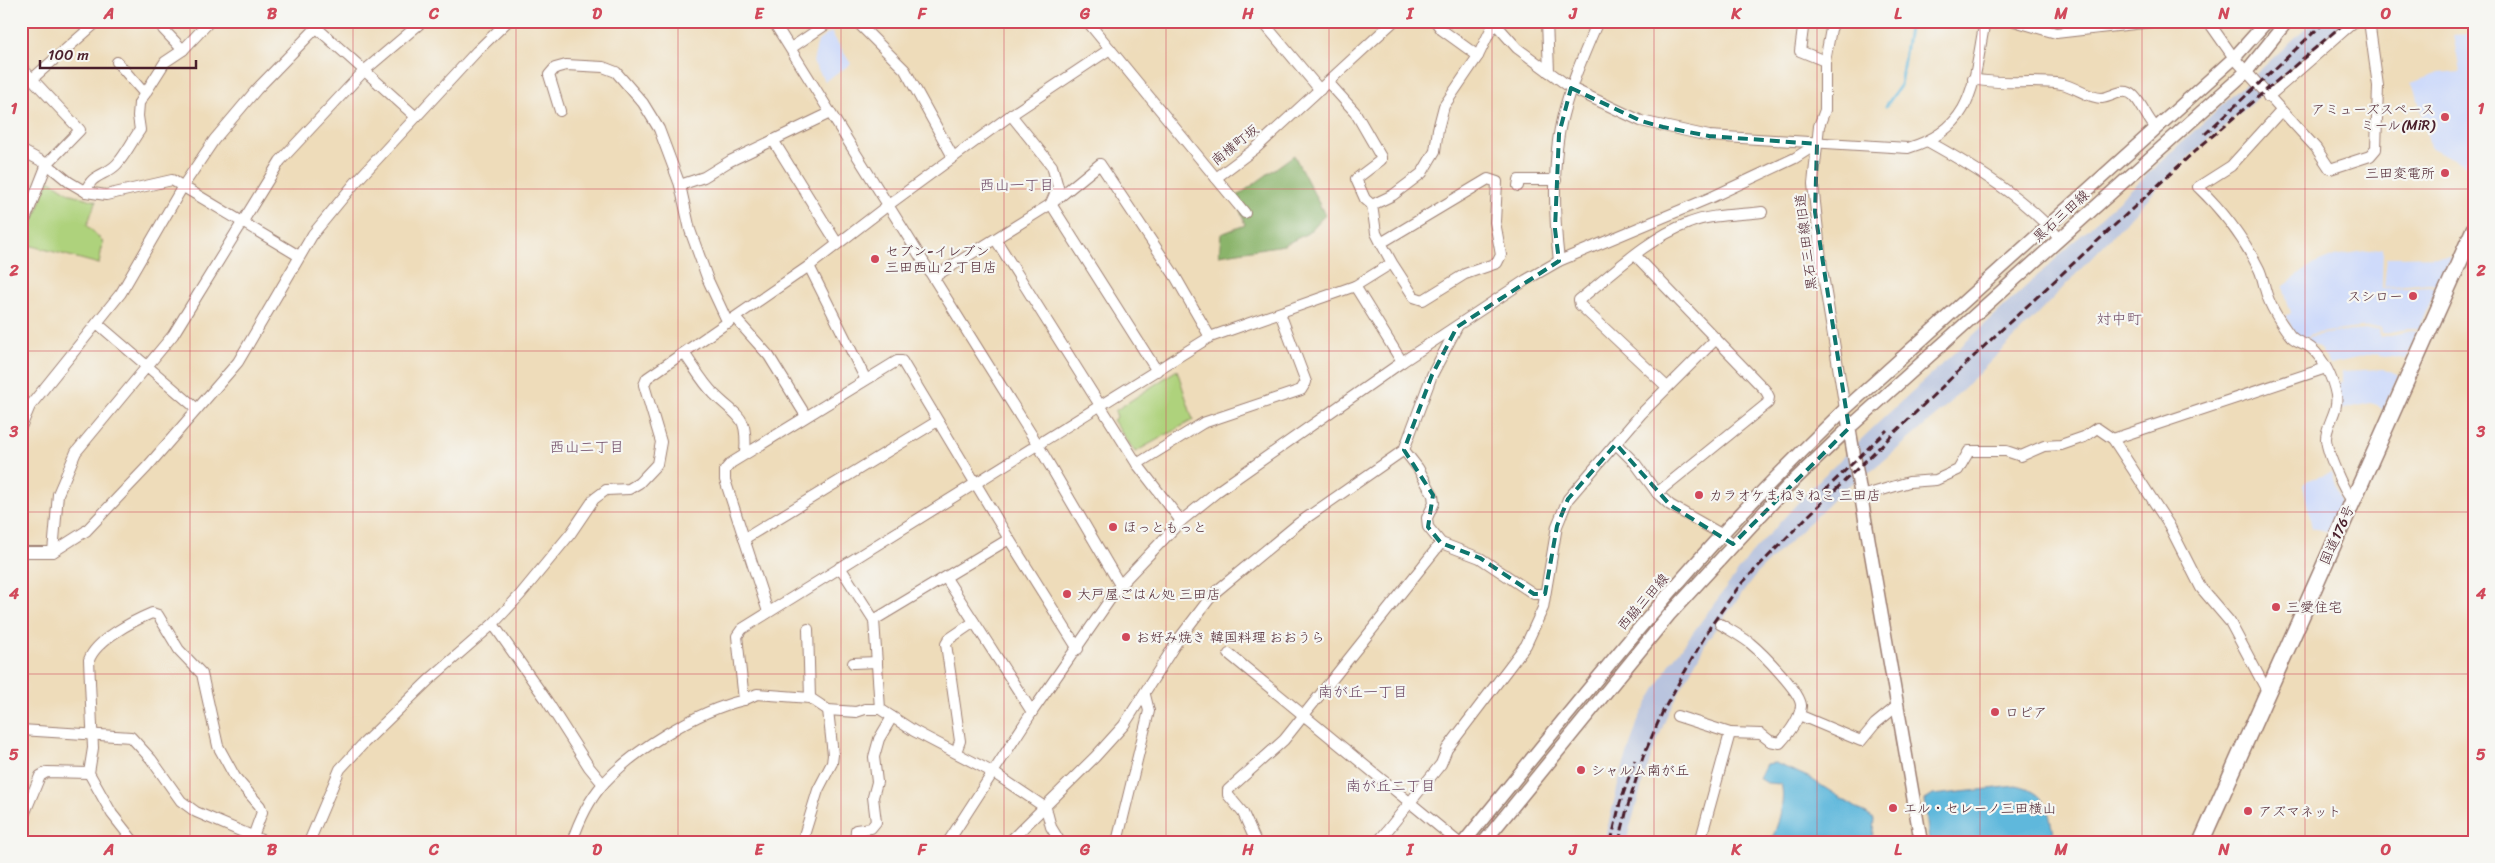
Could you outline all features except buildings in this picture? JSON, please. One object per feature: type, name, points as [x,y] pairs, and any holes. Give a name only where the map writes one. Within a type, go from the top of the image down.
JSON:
[{"type":"highway","name":"国道176号","points":[[2201,842],[2474,229]]},
{"type":"main road","name":"黒石三田線","points":[[1845,408],[2234,58],[2267,21]]},
{"type":"main road","name":"黒石三田線","points":[[1849,428],[2246,72],[2281,23]]},
{"type":"main road","points":[[1845,408],[1862,496],[1921,842]]},
{"type":"main road","name":"西脇三田線","points":[[1464,842],[1618,654],[1721,534],[1845,408]]},
{"type":"main road","name":"西脇三田線","points":[[1484,842],[1669,615],[1787,487],[1849,428]]},
{"type":"street","points":[[32,79],[98,21]]},
{"type":"street","points":[[86,192],[88,183],[93,178],[116,165],[140,130],[139,103],[165,62],[183,50],[210,21]]},
{"type":"street","points":[[53,552],[58,494],[76,452],[172,335],[280,161],[364,71],[423,21]]},
{"type":"street","points":[[21,552],[53,552],[86,531],[147,467],[238,362],[313,234],[355,183],[477,51],[508,21]]},
{"type":"street","points":[[773,21],[1038,445],[1120,585]]},
{"type":"street","points":[[791,48],[831,21]]},
{"type":"street","points":[[856,21],[905,70],[953,157]]},
{"type":"street","name":"南横町坂","points":[[1088,21],[1216,178],[1256,148],[1394,21]]},
{"type":"street","points":[[1262,21],[1320,90]]},
{"type":"street","points":[[1435,21],[1442,30],[1478,56]]},
{"type":"street","points":[[1547,21],[1549,72]]},
{"type":"street","points":[[1559,262],[1555,229],[1559,134],[1571,88],[1598,21]]},
{"type":"street","points":[[1804,21],[1800,51],[1825,61]]},
{"type":"street","name":"黒石三田線旧道","points":[[1835,21],[1831,29],[1825,61],[1825,110],[1819,126],[1813,184],[1816,231],[1845,408]]},
{"type":"street","points":[[1372,205],[1394,195],[1422,173],[1435,151],[1444,106],[1478,56],[1494,22],[1517,48],[1571,88],[1641,121],[1710,136],[1796,140],[1817,144],[1834,142],[1908,148],[1929,142],[1945,132],[1959,118],[1968,102],[1985,21]]},
{"type":"street","points":[[2014,21],[2056,33],[2076,26],[2160,21]]},
{"type":"street","points":[[2208,21],[2234,58],[2316,148],[2330,169],[2370,156],[2376,149],[2378,86],[2369,21]]},
{"type":"street","points":[[2268,97],[2355,21]]},
{"type":"street","points":[[21,427],[30,406],[98,324],[121,293],[183,186],[214,140],[257,90],[320,24],[364,71],[416,117]]},
{"type":"street","points":[[163,29],[183,50]]},
{"type":"street","points":[[309,842],[340,769],[430,679],[493,624],[571,533],[594,499],[606,490],[629,489],[639,484],[657,464],[661,442],[644,385],[647,378],[809,266],[837,243],[1011,115],[1110,49]]},
{"type":"street","points":[[117,62],[145,94]]},
{"type":"street","points":[[560,111],[549,75],[555,68],[566,65],[602,68],[616,72],[643,103],[659,129],[680,185],[690,230],[715,297],[731,321],[769,356],[806,416]]},
{"type":"street","points":[[21,67],[80,130],[47,164],[25,220],[21,219]]},
{"type":"street","points":[[1973,79],[2000,84],[2060,84],[2097,97],[2110,97],[2122,92],[2128,93],[2135,96],[2147,119],[2156,128]]},
{"type":"street","points":[[1328,82],[1355,112],[1381,157],[1381,160],[1356,179],[1365,200],[1372,205],[1376,233],[1381,243],[1392,263],[1414,296],[1423,300],[1465,274],[1497,262],[1501,255],[1495,222],[1497,182],[1488,178],[1381,243]]},
{"type":"street","points":[[2281,111],[2231,166],[2198,187],[2215,204],[2230,224],[2260,270],[2268,297],[2289,334],[2296,342],[2311,348],[2326,368],[2336,396],[2336,408],[2326,438],[2332,462],[2347,496],[2353,501]]},
{"type":"street","points":[[680,185],[704,177],[773,140],[830,113]]},
{"type":"street","points":[[1011,115],[1052,166],[1058,187],[1051,204]]},
{"type":"street","points":[[773,140],[837,243]]},
{"type":"street","points":[[1929,142],[1986,174],[2049,226],[2059,238]]},
{"type":"street","points":[[948,842],[1032,712],[1078,649],[1120,585],[1181,521],[1218,491],[1402,362],[1526,280],[1559,262],[1712,197],[1795,158],[1817,144]]},
{"type":"street","points":[[21,150],[47,164],[69,182],[86,192],[106,195],[172,180],[300,256]]},
{"type":"street","points":[[934,277],[1051,204],[1100,164],[1175,276],[1210,337]]},
{"type":"street","points":[[1216,178],[1245,213]]},
{"type":"street","points":[[1518,186],[1519,180],[1556,180]]},
{"type":"street","points":[[1051,204],[1157,371]]},
{"type":"street","points":[[1667,387],[1580,305],[1579,300],[1661,237],[1690,222],[1714,217],[1762,212]]},
{"type":"street","points":[[996,240],[1137,464],[1181,521]]},
{"type":"street","points":[[1636,256],[1766,390],[1769,397],[1768,403],[1657,493]]},
{"type":"street","points":[[744,700],[737,636],[742,629],[1210,337],[1280,314],[1355,286],[1392,263]]},
{"type":"street","points":[[809,266],[865,378]]},
{"type":"street","points":[[1355,286],[1402,362]]},
{"type":"street","points":[[1137,464],[1203,423],[1301,390],[1306,382],[1280,314]]},
{"type":"street","points":[[98,324],[197,409]]},
{"type":"street","points":[[1009,842],[1046,808],[1101,751],[1145,695],[1178,640],[1213,594],[1299,523],[1404,450],[1432,375],[1457,326]]},
{"type":"street","points":[[1378,842],[1441,764],[1447,749],[1526,645],[1543,608],[1557,526],[1568,499],[1667,387],[1716,339]]},
{"type":"street","points":[[684,353],[715,395],[736,412],[744,423],[746,434],[745,454]]},
{"type":"street","points":[[768,612],[725,480],[725,470],[731,463],[745,454],[865,378],[896,361],[902,362],[936,422],[1078,649]]},
{"type":"street","points":[[2113,439],[2326,368]]},
{"type":"street","points":[[744,539],[936,422]]},
{"type":"street","points":[[1862,496],[1909,482],[1936,480],[1958,470],[1969,451],[2006,451],[2021,456],[2044,446],[2061,446],[2084,437],[2097,428],[2113,439],[2169,526],[2202,588],[2234,629],[2267,691]]},
{"type":"street","points":[[1616,444],[1635,463],[1657,493],[1670,505],[1721,534],[1733,544]]},
{"type":"street","points":[[1404,450],[1418,468],[1433,495],[1434,503],[1427,518],[1428,527],[1441,543],[1480,558],[1534,594],[1545,594]]},
{"type":"street","points":[[874,620],[1009,539]]},
{"type":"street","points":[[1256,842],[1243,813],[1228,795],[1228,790],[1284,740],[1441,543]]},
{"type":"street","points":[[840,567],[874,620],[880,709]]},
{"type":"street","points":[[946,578],[1032,712]]},
{"type":"street","points":[[134,842],[112,814],[89,773],[92,762],[92,734],[89,660],[92,653],[129,623],[152,613],[158,615],[179,650],[202,674],[218,746],[235,777],[260,806],[262,812],[252,839]]},
{"type":"street","points":[[956,752],[960,740],[946,644],[949,639],[974,622]]},
{"type":"street","points":[[493,624],[547,701],[589,767],[604,784]]},
{"type":"street","points":[[1677,716],[1730,732],[1761,734],[1770,740],[1780,743],[1799,715],[1801,704],[1798,697],[1771,663],[1749,642],[1720,624]]},
{"type":"street","points":[[808,629],[810,698]]},
{"type":"street","points":[[1229,654],[1458,842]]},
{"type":"street","points":[[853,663],[877,662]]},
{"type":"street","points":[[572,842],[584,810],[604,784],[635,757],[690,718],[757,694],[810,698],[828,710],[856,712],[865,709],[880,709],[994,773],[1046,808],[1050,827],[1060,842]]},
{"type":"street","points":[[1117,842],[1149,711],[1145,695]]},
{"type":"street","points":[[1799,715],[1860,741],[1875,724],[1897,706]]},
{"type":"street","points":[[802,842],[818,790],[832,763],[833,755],[828,710]]},
{"type":"street","points":[[855,842],[856,830],[871,828],[876,822],[873,798],[877,782],[874,756],[878,739],[892,717]]},
{"type":"street","points":[[21,730],[131,737],[151,759],[181,801],[196,812],[252,839],[266,842]]},
{"type":"street","points":[[1700,842],[1730,732]]},
{"type":"street","points":[[21,822],[40,776],[47,772],[89,773]]},
{"type":"street","points":[[21,836],[29,842]]},
{"type":"highlighted area","points":[[1571,88],[1641,121],[1663,127],[1709,136],[1817,144],[1815,212],[1849,428],[1733,544],[1670,505],[1616,444],[1568,499],[1557,526],[1545,594],[1534,594],[1480,558],[1441,543],[1428,527],[1433,495],[1404,450],[1432,375],[1457,327],[1559,261],[1555,229],[1559,134]]},
{"type":"shaded area","points":[[2313,21],[2347,21],[2184,161],[2036,316],[1936,416],[1874,469],[1845,488],[1759,571],[1708,639],[1668,713],[1646,771],[1626,842],[1604,842],[1621,773],[1639,718],[1671,662],[1751,554],[1813,486],[1877,424]]},
{"type":"shaded area","points":[[831,32],[851,64],[825,81],[813,62],[818,41]]},
{"type":"shaded area","name":"アミューズスペース ミール(MiR)","points":[[2474,34],[2474,170],[2430,147],[2416,91],[2411,83],[2439,73],[2460,71],[2453,35]]},
{"type":"shaded area","points":[[2383,248],[2382,288],[2430,286],[2437,288],[2418,329],[2382,333],[2381,327],[2359,328],[2312,334],[2303,339],[2297,336],[2286,316],[2291,313],[2283,287],[2312,265],[2334,256]]},
{"type":"shaded area","points":[[2451,256],[2438,286],[2429,283],[2384,287],[2387,257]]},
{"type":"shaded area","points":[[2379,329],[2380,337],[2412,331],[2418,332],[2406,359],[2380,355],[2379,353],[2330,364],[2320,349],[2305,340],[2312,336],[2338,332]]},
{"type":"shaded area","points":[[2383,369],[2398,376],[2383,410],[2377,405],[2370,403],[2340,410],[2336,384],[2342,382],[2342,371]]},
{"type":"shaded area","points":[[2331,473],[2341,503],[2329,532],[2312,528],[2303,485],[2308,480]]},
{"type":"green space","points":[[1294,155],[1325,215],[1308,233],[1284,245],[1219,255],[1221,234],[1245,225],[1236,197]]},
{"type":"green space","points":[[49,180],[71,194],[96,201],[87,225],[103,242],[99,264],[25,244]]},
{"type":"green space","points":[[1177,370],[1193,420],[1135,452],[1113,420],[1117,417],[1115,411]]},
{"type":"water","points":[[1775,763],[1808,777],[1874,819],[1872,842],[1770,842],[1780,813],[1783,797],[1781,784],[1767,783],[1759,778],[1766,764]]},
{"type":"water","points":[[2016,786],[2034,792],[2044,802],[2053,834],[2046,842],[1929,842],[1925,800],[1933,795]]},
{"type":"waterway","points":[[1886,106],[1900,86],[1910,21]]},
{"type":"railway","points":[[2205,134],[2326,21]]},
{"type":"railway","points":[[1619,842],[1643,757],[1663,711],[1710,627],[1740,585],[1806,518],[1998,333],[2196,150],[2347,21]]},
{"type":"railway","points":[[1824,491],[1887,430]]},
{"type":"railway","points":[[1611,842],[1620,803],[1635,760]]},
{"type":"place","name":"アミューズスペース ミール(MiR)","points":[[2445,117]]},
{"type":"place","name":"三田変電所","points":[[2445,173]]},
{"type":"place","name":"セブン-イレブン 三田西山２丁目店","points":[[875,259]]},
{"type":"place","name":"スシロー","points":[[2413,296]]},
{"type":"place","name":"カラオケまねきねこ 三田店","points":[[1699,495]]},
{"type":"place","name":"ほっともっと","points":[[1113,527]]},
{"type":"place","name":"大戸屋ごはん処 三田店","points":[[1067,594]]},
{"type":"place","name":"三愛住宅","points":[[2276,607]]},
{"type":"place","name":"お好み焼き 韓国料理 おおうら","points":[[1126,637]]},
{"type":"place","name":"ロピア","points":[[1995,712]]},
{"type":"place","name":"シャルム南が丘","points":[[1581,770]]},
{"type":"place","name":"エル・セレーノ三田横山","points":[[1893,808]]},
{"type":"place","name":"アズマネット","points":[[2248,811]]},
{"type":"district","name":"西山一丁目","points":[[1017,185]]},
{"type":"district","name":"対中町","points":[[2119,319]]},
{"type":"district","name":"西山二丁目","points":[[587,447]]},
{"type":"district","name":"南が丘一丁目","points":[[1363,692]]},
{"type":"district","name":"南が丘二丁目","points":[[1391,786]]}]
